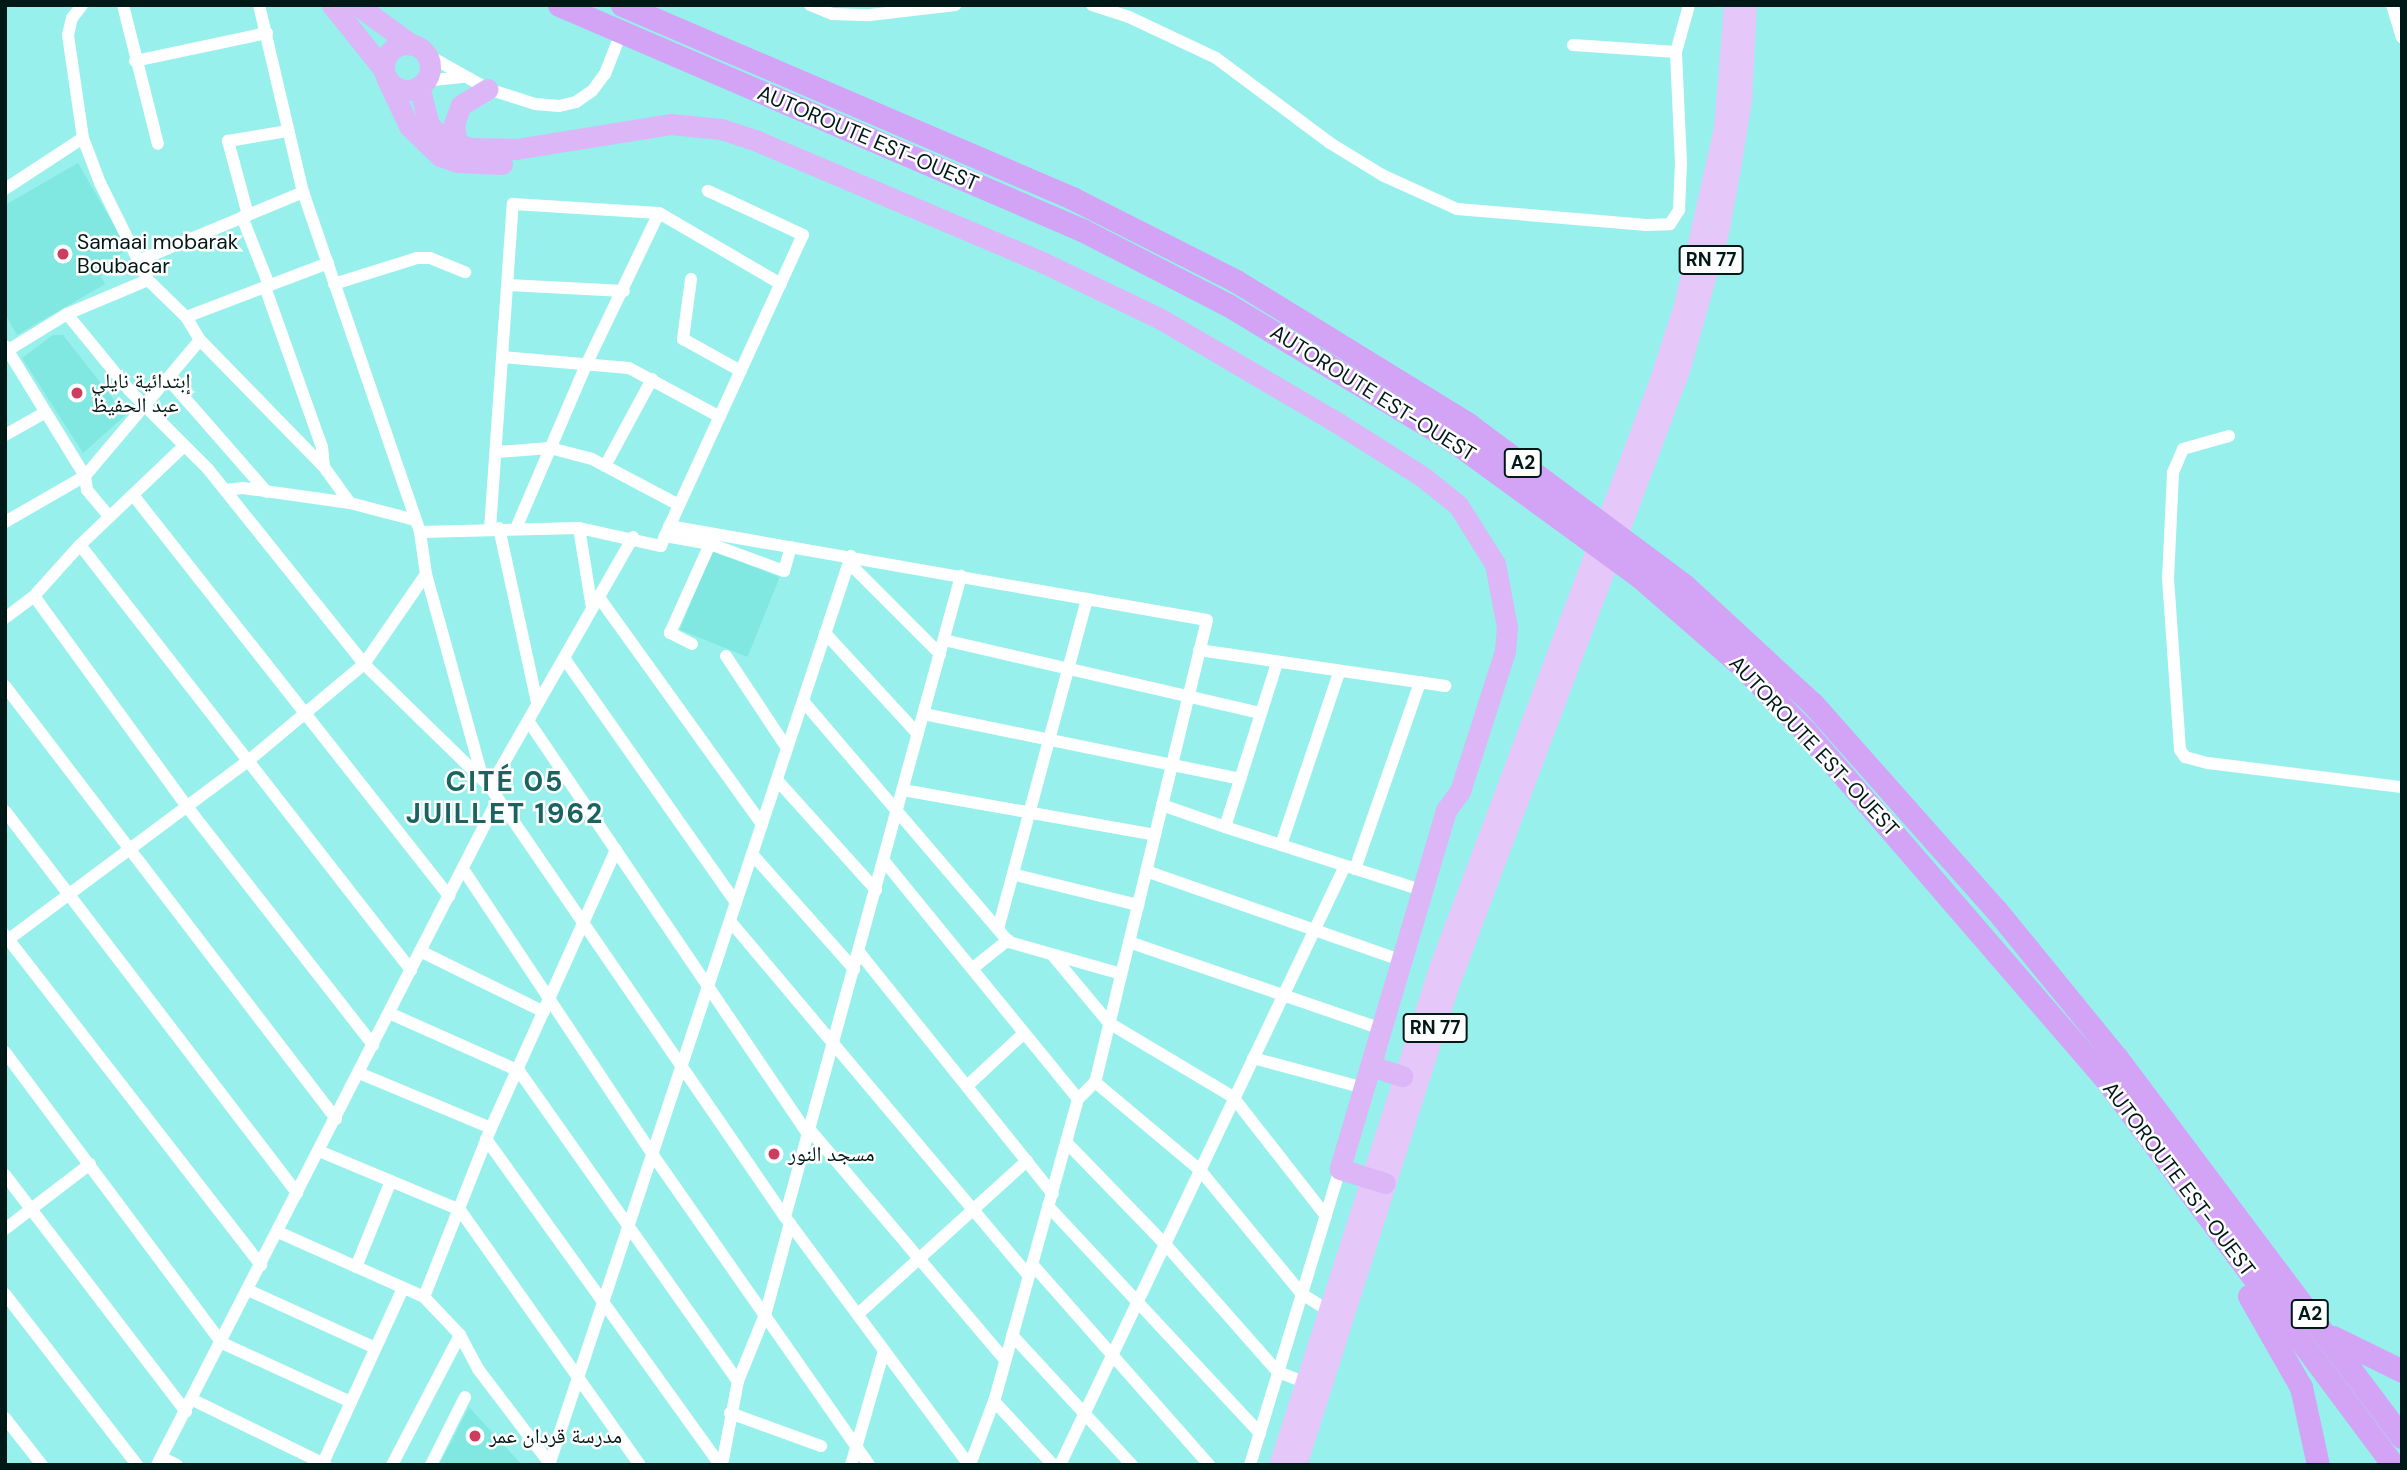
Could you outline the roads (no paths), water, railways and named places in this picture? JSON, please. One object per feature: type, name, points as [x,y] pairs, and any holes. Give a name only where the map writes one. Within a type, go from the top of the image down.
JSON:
[{"type":"highway","points":[[332,5],[385,73],[405,90],[422,84]]},
{"type":"highway","points":[[357,5],[418,49],[429,66],[422,84],[429,125],[457,145],[516,149],[649,125],[698,125],[740,135],[1042,262],[1159,318],[1423,477],[1458,505],[1478,531],[1495,564],[1507,627],[1500,672],[1460,791],[1444,820],[1340,1169],[1378,1180]]},
{"type":"highway","name":"AUTOROUTE EST-OUEST","points":[[559,5],[1082,230],[1249,317],[1387,397],[1537,501],[1668,601],[1806,732],[2107,1081],[2393,1465]]},
{"type":"highway","name":"AUTOROUTE EST-OUEST","points":[[622,5],[1072,198],[1236,281],[1458,417],[1609,525],[1684,585],[1813,704],[1923,823],[2117,1058],[2402,1437]]},
{"type":"highway","points":[[418,49],[392,50],[385,73],[409,126],[440,156],[457,162],[499,164],[677,137],[711,140],[752,153],[1162,332],[1356,447],[1437,504],[1474,550],[1494,618],[1494,648],[1444,803],[1444,820]]},
{"type":"highway","points":[[457,145],[454,124],[461,105],[488,89]]},
{"type":"highway","points":[[1371,1066],[1402,1076]]},
{"type":"highway","points":[[2213,1225],[2235,1275],[2301,1387],[2318,1465]]},
{"type":"highway","points":[[2321,1329],[2402,1371]]},
{"type":"main road","points":[[1378,1180],[1402,1076],[1624,500],[1683,305],[1709,193],[1727,98],[1733,5]]},
{"type":"main road","name":"RN 77","points":[[1624,500],[1680,370],[1719,232],[1742,99],[1747,5]]},
{"type":"main road","name":"RN 77","points":[[1297,1465],[1304,1414],[1378,1180],[1586,594]]},
{"type":"main road","points":[[1278,1465],[1304,1414],[1307,1383],[1337,1316]]},
{"type":"street","points":[[82,5],[72,18],[68,35],[83,138],[100,183],[148,280],[186,317],[200,340],[324,467],[350,503]]},
{"type":"street","points":[[123,5],[158,144]]},
{"type":"street","points":[[259,5],[303,192],[421,532],[426,573],[486,783]]},
{"type":"street","points":[[418,49],[488,89],[535,104],[559,106],[583,98],[605,74],[632,5]]},
{"type":"street","points":[[810,5],[830,10],[955,5]]},
{"type":"street","points":[[1092,5],[1129,17],[1216,58],[1330,143],[1382,175],[1443,203],[1472,213],[1585,223],[1663,225],[1677,217],[1681,163],[1675,52],[1689,5]]},
{"type":"street","points":[[2392,5],[2402,37]]},
{"type":"street","points":[[135,61],[267,33]]},
{"type":"street","points":[[1573,45],[1675,52]]},
{"type":"street","points":[[422,84],[462,76]]},
{"type":"street","points":[[288,131],[228,141],[245,216],[322,447],[324,467]]},
{"type":"street","points":[[5,189],[83,138]]},
{"type":"street","points":[[421,532],[517,526],[579,528],[633,537],[661,546],[803,235],[708,191]]},
{"type":"street","points":[[140,260],[303,192]]},
{"type":"street","points":[[537,702],[494,528],[513,204],[659,213],[781,284]]},
{"type":"street","points":[[517,526],[587,363],[624,291],[659,213]]},
{"type":"street","points":[[334,284],[417,258],[465,272]]},
{"type":"street","points":[[186,317],[328,263]]},
{"type":"street","points":[[691,279],[683,339],[741,371]]},
{"type":"street","points":[[110,517],[86,490],[85,476],[6,350],[68,314],[148,280]]},
{"type":"street","points":[[508,285],[624,291]]},
{"type":"street","points":[[68,314],[146,406],[226,490],[364,664],[486,783],[584,921],[787,1220],[969,1465]]},
{"type":"street","points":[[5,522],[85,476],[200,340]]},
{"type":"street","points":[[503,357],[629,368],[720,417]]},
{"type":"street","points":[[168,379],[267,492]]},
{"type":"street","points":[[605,466],[652,379]]},
{"type":"street","points":[[5,435],[44,413]]},
{"type":"street","points":[[2229,436],[2183,449],[2173,473],[2168,578],[2180,750],[2185,757],[2208,763],[2402,787]]},
{"type":"street","points":[[5,618],[34,596],[80,545],[183,447]]},
{"type":"street","points":[[497,452],[550,448],[605,466],[679,505]]},
{"type":"street","points":[[226,490],[267,492],[350,503],[415,520]]},
{"type":"street","points":[[133,495],[449,896]]},
{"type":"street","points":[[579,528],[592,608]]},
{"type":"street","points":[[667,531],[784,571],[791,547]]},
{"type":"street","points":[[667,531],[791,547],[1207,620],[1095,1082],[1078,1099],[994,1401],[969,1465]]},
{"type":"street","points":[[486,783],[529,722],[537,702],[633,537]]},
{"type":"street","points":[[692,644],[670,633],[710,544]]},
{"type":"street","points":[[80,545],[411,970]]},
{"type":"street","points":[[550,1464],[655,1158],[707,985],[850,559]]},
{"type":"street","points":[[850,559],[940,654]]},
{"type":"street","points":[[261,1265],[6,939],[71,895],[129,849],[188,808],[364,664],[426,573]]},
{"type":"street","points":[[721,1465],[738,1381],[766,1312],[809,1133],[961,576]]},
{"type":"street","points":[[34,596],[188,808],[373,1045]]},
{"type":"street","points":[[598,596],[762,824]]},
{"type":"street","points":[[998,929],[1016,875],[1087,599]]},
{"type":"street","points":[[825,634],[918,734]]},
{"type":"street","points":[[944,640],[1261,713]]},
{"type":"street","points":[[1199,650],[1339,673],[1445,686]]},
{"type":"street","points":[[726,656],[787,748]]},
{"type":"street","points":[[564,658],[736,903]]},
{"type":"street","points":[[1225,827],[1277,663]]},
{"type":"street","points":[[1281,845],[1339,673]]},
{"type":"street","points":[[1060,1465],[1233,1097],[1314,930],[1350,867],[1420,682]]},
{"type":"street","points":[[5,686],[335,1119]]},
{"type":"street","points":[[803,701],[1007,940],[1121,974]]},
{"type":"street","points":[[924,714],[1240,779]]},
{"type":"street","points":[[529,722],[809,1133],[1005,1360]]},
{"type":"street","points":[[777,780],[876,890]]},
{"type":"street","points":[[903,790],[1032,810],[1155,835]]},
{"type":"street","points":[[177,1465],[159,1461],[190,1406],[498,799]]},
{"type":"street","points":[[1162,805],[1424,891]]},
{"type":"street","points":[[5,811],[298,1194]]},
{"type":"street","points":[[424,1297],[488,1134],[519,1071],[616,850]]},
{"type":"street","points":[[752,854],[854,969]]},
{"type":"street","points":[[884,861],[974,968],[1023,1034],[1078,1099]]},
{"type":"street","points":[[463,869],[547,1007],[766,1312],[869,1465]]},
{"type":"street","points":[[1146,871],[1403,961]]},
{"type":"street","points":[[1016,875],[1138,905]]},
{"type":"street","points":[[730,921],[835,1041],[973,1208],[1113,1352],[1209,1465]]},
{"type":"street","points":[[974,968],[1007,940]]},
{"type":"street","points":[[1129,942],[1382,1029]]},
{"type":"street","points":[[420,951],[547,1007]]},
{"type":"street","points":[[859,952],[1027,1161],[1050,1200],[1137,1302],[1260,1433]]},
{"type":"street","points":[[1054,956],[1109,1023],[1233,1097],[1326,1216]]},
{"type":"street","points":[[389,1013],[519,1071],[738,1381]]},
{"type":"street","points":[[967,1086],[1023,1034]]},
{"type":"street","points":[[5,1052],[222,1343],[351,1402]]},
{"type":"street","points":[[1253,1058],[1364,1088]]},
{"type":"street","points":[[359,1073],[488,1134],[721,1465]]},
{"type":"street","points":[[1095,1082],[1200,1170],[1302,1294],[1337,1316]]},
{"type":"street","points":[[1066,1142],[1165,1244],[1278,1372],[1307,1383]]},
{"type":"street","points":[[319,1151],[460,1210],[640,1465]]},
{"type":"street","points":[[858,1314],[1027,1161]]},
{"type":"street","points":[[5,1229],[90,1164]]},
{"type":"street","points":[[1250,1465],[1340,1169]]},
{"type":"street","points":[[5,1175],[190,1406],[325,1464],[403,1288]]},
{"type":"street","points":[[355,1267],[391,1181]]},
{"type":"street","points":[[278,1232],[424,1297],[460,1335],[478,1368],[550,1464]]},
{"type":"street","points":[[248,1290],[375,1348]]},
{"type":"street","points":[[5,1295],[137,1465]]},
{"type":"street","points":[[392,1465],[460,1335]]},
{"type":"street","points":[[1012,1335],[1132,1465]]},
{"type":"street","points":[[851,1465],[884,1351]]},
{"type":"street","points":[[431,1465],[465,1396]]},
{"type":"street","points":[[994,1401],[1054,1465]]},
{"type":"street","points":[[730,1413],[821,1446]]},
{"type":"street","points":[[8,1426],[42,1465]]},
{"type":"place","name":"Samaai mobarak Boubacar","points":[[63,254]]},
{"type":"place","name":"إبتدائية نايلي عبد الحفيظ","points":[[77,393]]},
{"type":"place","name":"مسجد النور","points":[[774,1154]]},
{"type":"place","name":"مدرسة قردان عمر","points":[[475,1436]]},
{"type":"district","name":"CITÉ 05 JUILLET 1962","points":[[505,798]]}]
